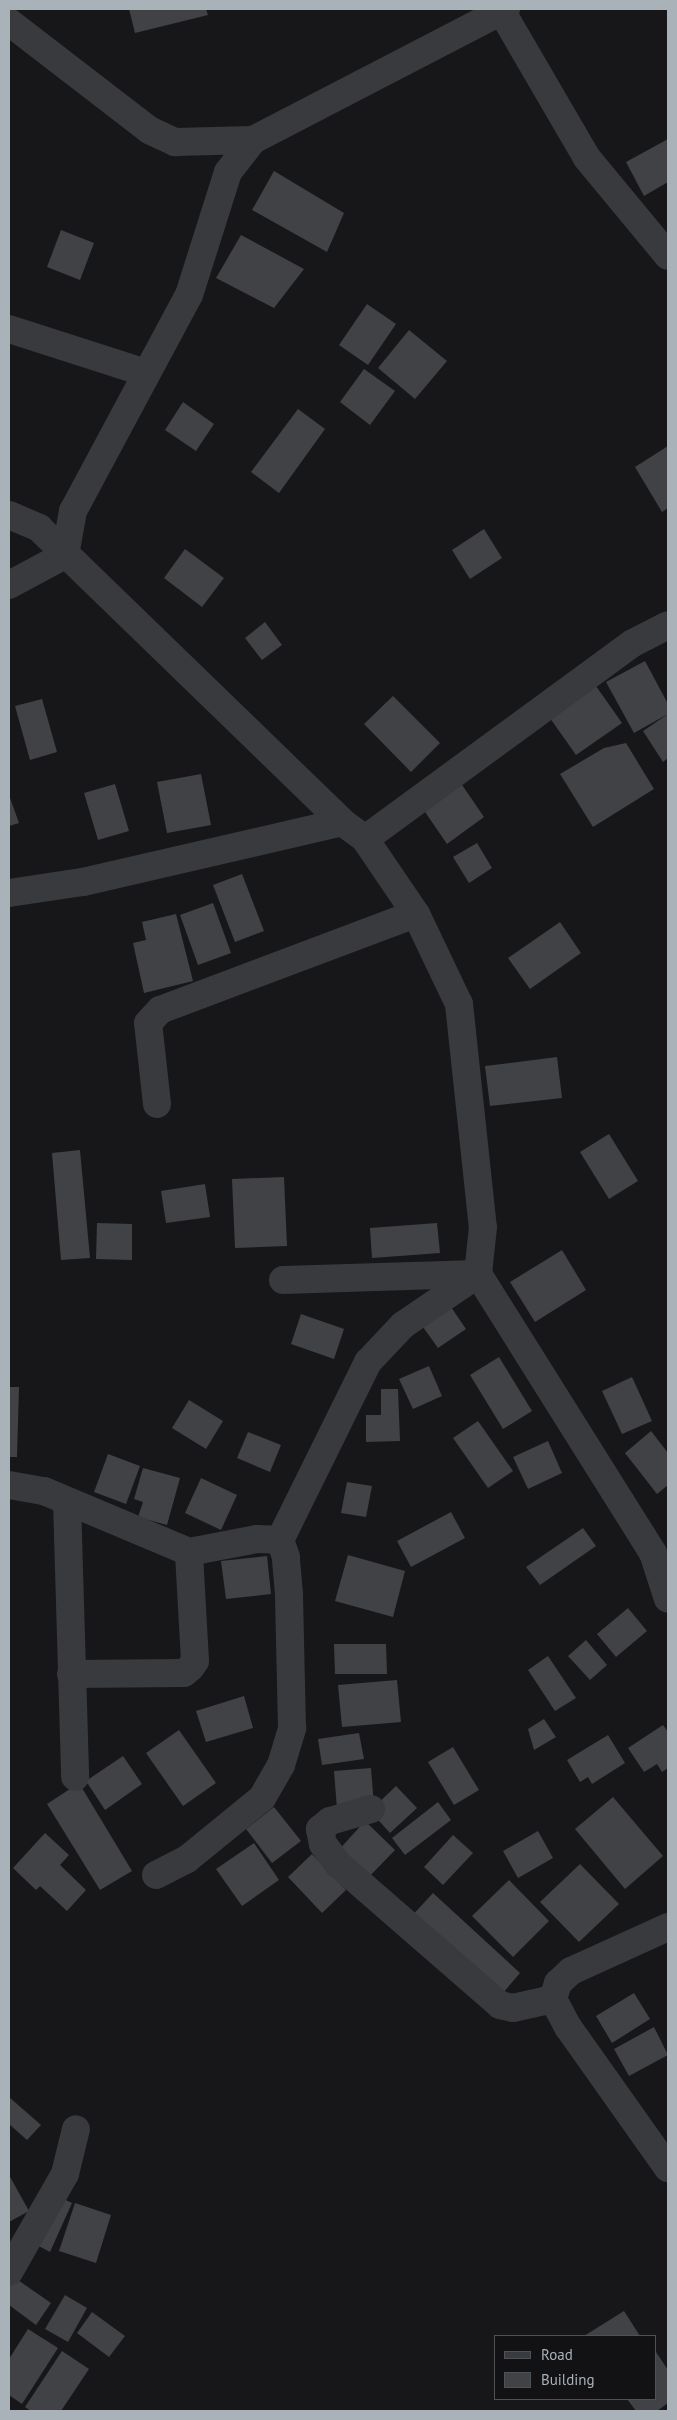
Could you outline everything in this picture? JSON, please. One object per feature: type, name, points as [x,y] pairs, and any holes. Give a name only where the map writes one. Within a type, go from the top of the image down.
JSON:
[{"type":"street","points":[[65,555],[73,511],[146,373],[190,295],[228,172],[253,140],[504,11],[587,158],[668,256]]},
{"type":"street","points":[[9,22],[149,130],[175,142],[253,140]]},
{"type":"street","points":[[9,330],[146,373]]},
{"type":"street","points":[[9,515],[39,528],[342,822],[365,839],[416,914],[459,1004],[483,1226],[478,1274],[653,1553],[668,1599]]},
{"type":"street","points":[[9,586],[65,555]]},
{"type":"street","points":[[365,839],[633,643],[668,625]]},
{"type":"street","points":[[9,893],[84,882],[342,822]]},
{"type":"street","points":[[157,1104],[148,1023],[160,1010],[416,914]]},
{"type":"street","points":[[283,1280],[478,1274]]},
{"type":"street","points":[[156,1875],[186,1860],[262,1798],[281,1765],[292,1728],[289,1594],[286,1556],[280,1540],[368,1362],[403,1325],[478,1274]]},
{"type":"street","points":[[9,1485],[44,1492],[189,1552],[257,1540],[280,1540]]},
{"type":"street","points":[[67,1502],[75,1777]]},
{"type":"street","points":[[71,1674],[184,1673],[191,1667],[195,1661],[189,1552]]},
{"type":"street","points":[[371,1809],[330,1820],[320,1829],[323,1844],[339,1866],[500,2005],[512,2008],[553,1998]]},
{"type":"street","points":[[668,1927],[571,1971],[558,1984],[553,1998],[568,2027],[668,2168]]},
{"type":"street","points":[[9,2272],[65,2174],[76,2129]]},
{"type":"building","points":[[129,9],[206,9],[208,15],[135,33]]},
{"type":"building","points":[[668,139],[668,182],[644,196],[626,162]]},
{"type":"building","points":[[274,171],[344,213],[327,252],[252,210]]},
{"type":"building","points":[[61,230],[94,243],[80,280],[47,267]]},
{"type":"building","points":[[241,235],[304,269],[274,308],[216,278]]},
{"type":"building","points":[[367,304],[396,324],[368,365],[339,345]]},
{"type":"building","points":[[409,330],[447,361],[415,399],[378,368]]},
{"type":"building","points":[[364,369],[395,391],[370,425],[340,402]]},
{"type":"building","points":[[183,402],[214,424],[196,451],[165,430]]},
{"type":"building","points":[[298,409],[325,429],[279,493],[251,472]]},
{"type":"building","points":[[668,446],[668,508],[662,512],[635,467]]},
{"type":"building","points":[[484,529],[502,558],[470,579],[452,550]]},
{"type":"building","points":[[185,549],[224,578],[202,607],[164,578]]},
{"type":"building","points":[[265,622],[282,645],[262,660],[245,638]]},
{"type":"building","points":[[645,661],[668,704],[668,714],[634,733],[606,682]]},
{"type":"building","points":[[591,679],[622,723],[576,755],[545,711]]},
{"type":"building","points":[[393,696],[440,743],[411,772],[364,724]]},
{"type":"building","points":[[42,699],[57,752],[30,760],[15,706]]},
{"type":"building","points":[[668,714],[668,758],[663,762],[643,731]]},
{"type":"building","points":[[626,743],[654,789],[593,827],[560,774],[604,748]]},
{"type":"building","points":[[201,774],[211,825],[167,833],[157,782]]},
{"type":"building","points":[[458,779],[484,817],[447,844],[421,806]]},
{"type":"building","points":[[115,784],[129,831],[98,840],[84,793]]},
{"type":"building","points":[[9,795],[19,823],[9,826]]},
{"type":"building","points":[[477,843],[492,868],[469,883],[453,857]]},
{"type":"building","points":[[242,874],[264,931],[235,942],[213,885]]},
{"type":"building","points":[[213,903],[231,953],[198,965],[180,915]]},
{"type":"building","points":[[176,914],[193,981],[144,993],[133,943],[146,940],[142,922]]},
{"type":"building","points":[[560,922],[581,953],[530,989],[508,958]]},
{"type":"building","points":[[557,1057],[562,1098],[490,1106],[485,1066]]},
{"type":"building","points":[[609,1134],[638,1181],[609,1199],[580,1152]]},
{"type":"building","points":[[80,1150],[90,1258],[61,1260],[52,1153]]},
{"type":"building","points":[[284,1177],[287,1246],[235,1248],[232,1179]]},
{"type":"building","points":[[205,1184],[210,1217],[166,1223],[161,1191]]},
{"type":"building","points":[[97,1223],[132,1224],[132,1260],[96,1259]]},
{"type":"building","points":[[437,1223],[440,1253],[372,1258],[370,1228]]},
{"type":"building","points":[[562,1250],[586,1290],[535,1322],[510,1282]]},
{"type":"building","points":[[451,1307],[466,1329],[438,1348],[423,1327]]},
{"type":"building","points":[[301,1314],[344,1329],[334,1359],[291,1344]]},
{"type":"building","points":[[499,1357],[532,1411],[503,1429],[470,1375]]},
{"type":"building","points":[[429,1366],[442,1396],[413,1409],[399,1379]]},
{"type":"building","points":[[632,1377],[652,1421],[622,1434],[602,1391]]},
{"type":"building","points":[[9,1387],[19,1387],[17,1457],[9,1457]]},
{"type":"building","points":[[381,1389],[398,1389],[400,1441],[366,1442],[366,1415],[381,1415]]},
{"type":"building","points":[[189,1400],[223,1421],[206,1449],[172,1428]]},
{"type":"building","points":[[478,1421],[513,1471],[488,1488],[453,1438]]},
{"type":"building","points":[[651,1431],[668,1453],[668,1485],[657,1494],[625,1453]]},
{"type":"building","points":[[248,1432],[281,1445],[270,1472],[237,1458]]},
{"type":"building","points":[[548,1441],[562,1473],[528,1489],[513,1457]]},
{"type":"building","points":[[108,1454],[140,1466],[126,1504],[94,1492]]},
{"type":"building","points":[[143,1468],[180,1478],[167,1525],[138,1517],[143,1502],[134,1499]]},
{"type":"building","points":[[201,1478],[237,1495],[221,1530],[185,1513]]},
{"type":"building","points":[[347,1482],[372,1486],[366,1517],[341,1513]]},
{"type":"building","points":[[451,1512],[465,1538],[411,1567],[397,1541]]},
{"type":"building","points":[[583,1528],[596,1546],[540,1585],[526,1567]]},
{"type":"building","points":[[348,1555],[405,1571],[393,1617],[335,1601]]},
{"type":"building","points":[[267,1556],[271,1594],[226,1599],[221,1561]]},
{"type":"building","points":[[628,1608],[647,1631],[616,1657],[597,1634]]},
{"type":"building","points":[[586,1640],[607,1665],[590,1680],[568,1656]]},
{"type":"building","points":[[334,1644],[386,1644],[387,1674],[335,1674]]},
{"type":"building","points":[[548,1656],[576,1698],[555,1711],[528,1670]]},
{"type":"building","points":[[397,1680],[401,1722],[342,1727],[338,1685]]},
{"type":"building","points":[[244,1696],[253,1728],[206,1742],[196,1711]]},
{"type":"building","points":[[544,1719],[556,1737],[534,1750],[528,1729]]},
{"type":"building","points":[[663,1725],[668,1732],[668,1768],[662,1772],[657,1764],[644,1772],[628,1748]]},
{"type":"building","points":[[179,1730],[216,1783],[183,1806],[146,1753]]},
{"type":"building","points":[[359,1733],[364,1759],[322,1765],[318,1739]]},
{"type":"building","points":[[608,1735],[625,1763],[592,1784],[588,1777],[580,1782],[567,1760]]},
{"type":"building","points":[[453,1747],[479,1790],[454,1805],[428,1762]]},
{"type":"building","points":[[123,1756],[142,1784],[105,1810],[86,1781]]},
{"type":"building","points":[[371,1768],[374,1806],[337,1809],[334,1771]]},
{"type":"building","points":[[79,1783],[132,1871],[100,1890],[47,1804]]},
{"type":"building","points":[[396,1786],[417,1808],[390,1833],[370,1811]]},
{"type":"building","points":[[613,1797],[663,1856],[625,1889],[575,1829]]},
{"type":"building","points":[[438,1802],[451,1820],[405,1855],[392,1838]]},
{"type":"building","points":[[274,1807],[301,1841],[272,1863],[246,1829]]},
{"type":"building","points":[[365,1821],[395,1850],[365,1881],[336,1853]]},
{"type":"building","points":[[538,1831],[553,1858],[518,1878],[503,1851]]},
{"type":"building","points":[[45,1833],[69,1855],[60,1865],[86,1890],[67,1911],[40,1886],[36,1890],[13,1868]]},
{"type":"building","points":[[453,1835],[473,1853],[443,1885],[424,1867]]},
{"type":"building","points":[[254,1843],[279,1880],[242,1906],[216,1869]]},
{"type":"building","points":[[312,1854],[346,1890],[322,1913],[288,1877]]},
{"type":"building","points":[[580,1864],[619,1904],[579,1942],[540,1902]]},
{"type":"building","points":[[509,1880],[549,1921],[513,1957],[472,1916]]},
{"type":"building","points":[[433,1893],[520,1973],[497,2000],[409,1919]]},
{"type":"building","points":[[634,1993],[650,2019],[612,2043],[596,2016]]},
{"type":"building","points":[[654,2027],[668,2055],[629,2076],[614,2049]]},
{"type":"building","points":[[9,2097],[41,2125],[27,2140],[9,2124]]},
{"type":"building","points":[[9,2175],[29,2211],[9,2222]]},
{"type":"building","points":[[57,2196],[72,2203],[50,2252],[35,2244]]},
{"type":"building","points":[[75,2203],[111,2215],[96,2263],[59,2251]]},
{"type":"building","points":[[15,2278],[51,2303],[36,2325],[9,2305],[9,2287]]},
{"type":"building","points":[[65,2295],[87,2308],[68,2342],[45,2329]]},
{"type":"building","points":[[624,2311],[639,2335],[586,2335]]},
{"type":"building","points":[[92,2312],[125,2336],[109,2357],[77,2333]]},
{"type":"building","points":[[28,2329],[58,2348],[22,2404],[9,2395],[9,2359]]},
{"type":"building","points":[[62,2351],[89,2369],[61,2411],[31,2411],[25,2407]]},
{"type":"building","points":[[657,2354],[668,2370],[668,2403],[657,2411],[636,2411],[628,2400],[657,2400]]}]
